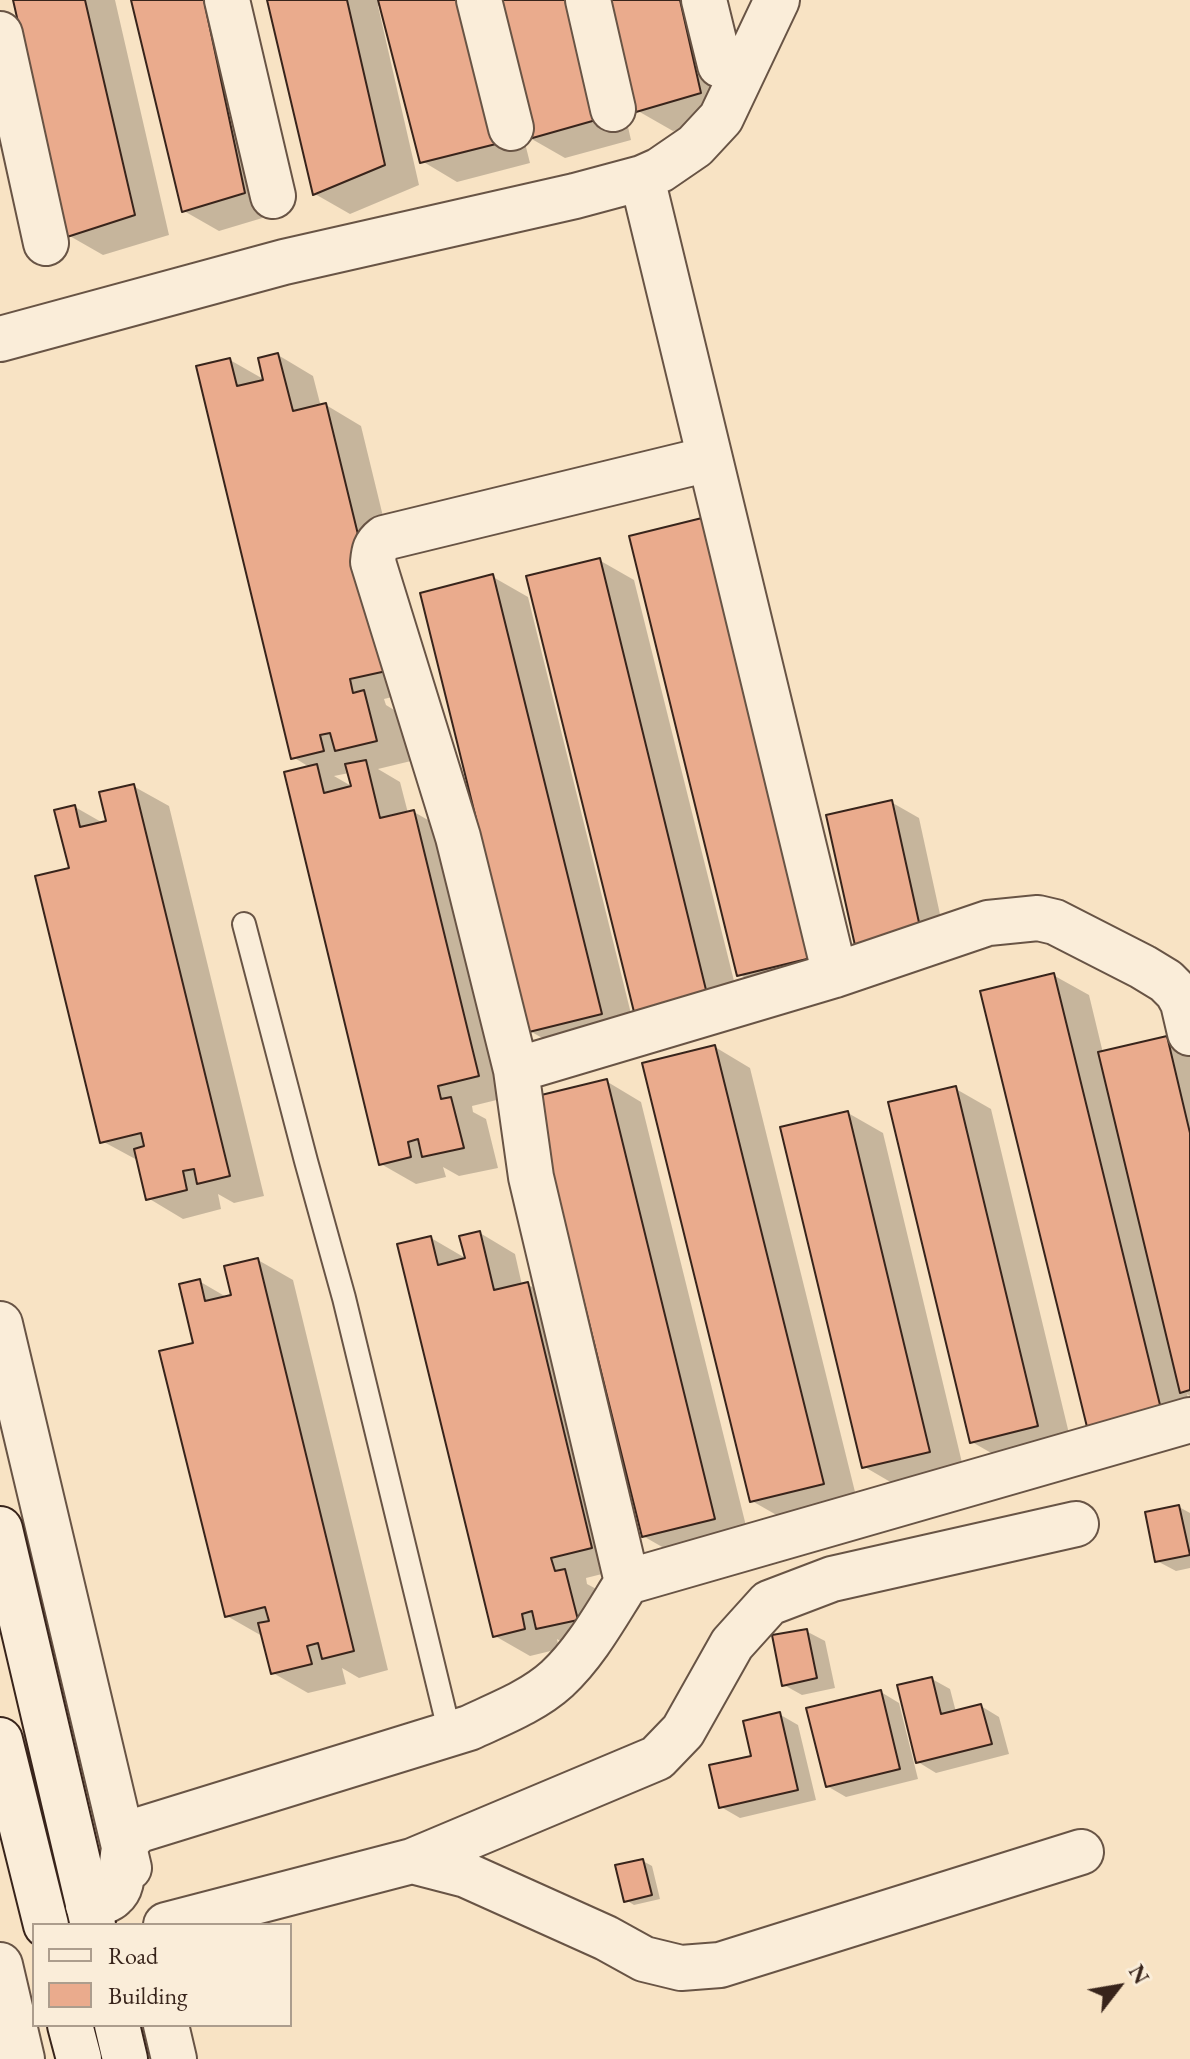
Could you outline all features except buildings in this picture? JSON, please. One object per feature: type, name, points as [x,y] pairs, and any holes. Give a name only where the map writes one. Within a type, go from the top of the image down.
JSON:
[{"type":"street","points":[[227,0],[273,196]]},
{"type":"street","points":[[479,0],[511,128]]},
{"type":"street","points":[[588,0],[613,109]]},
{"type":"street","points":[[704,0],[720,65]]},
{"type":"street","points":[[0,339],[284,262],[642,178],[660,170],[695,146],[721,118],[777,0]]},
{"type":"street","points":[[0,34],[46,243]]},
{"type":"street","points":[[642,178],[835,975]]},
{"type":"street","points":[[627,1582],[531,1177],[516,1070],[458,837],[373,562],[377,543],[384,538],[709,459]]},
{"type":"street","points":[[516,1070],[835,975],[988,923],[1038,918],[1055,922],[1166,981],[1183,1003],[1190,1033]]},
{"type":"street","points":[[0,1324],[142,1923]]},
{"type":"street","points":[[0,1529],[91,1915],[120,1888],[124,1847],[129,1837],[139,1830],[469,1728],[518,1705],[555,1681],[579,1656],[627,1582],[1190,1420]]},
{"type":"street","points":[[174,1923],[412,1861],[657,1758],[683,1731],[732,1644],[769,1603],[832,1579],[1076,1524]]},
{"type":"street","points":[[0,1740],[46,1923]]},
{"type":"street","points":[[412,1861],[466,1875],[606,1938],[644,1959],[681,1968],[720,1965],[1081,1852]]},
{"type":"street","points":[[0,1965],[22,2059]]},
{"type":"street","points":[[71,2027],[79,2059]]},
{"type":"street","points":[[117,2027],[125,2059]]},
{"type":"street","points":[[166,2027],[174,2059]]},
{"type":"lane","points":[[244,924],[344,1298],[450,1734]]}]
